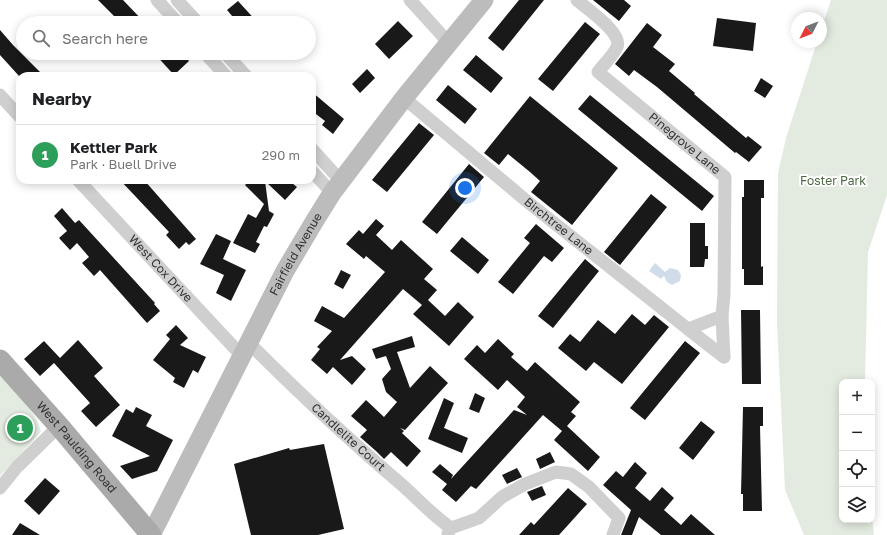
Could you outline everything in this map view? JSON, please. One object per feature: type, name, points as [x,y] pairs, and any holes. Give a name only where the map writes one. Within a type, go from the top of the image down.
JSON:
[{"type":"main road","name":"Fairfield Avenue","points":[[150,535],[246,350],[285,271],[336,187],[404,98],[484,0]]},
{"type":"main road","name":"West Paulding Road","points":[[0,360],[59,426],[150,535]]},
{"type":"street","points":[[157,0],[172,16]]},
{"type":"street","points":[[177,0],[192,16]]},
{"type":"street","points":[[410,0],[450,43]]},
{"type":"street","name":"Pinegrove Lane","points":[[577,0],[614,32],[618,41],[616,49],[598,72],[724,177],[724,294],[722,316],[724,357]]},
{"type":"street","points":[[211,60],[222,72]]},
{"type":"street","points":[[231,60],[242,72]]},
{"type":"street","points":[[0,95],[16,113]]},
{"type":"street","name":"Birchtree Lane","points":[[404,98],[529,203],[724,357]]},
{"type":"street","points":[[316,155],[336,187]]},
{"type":"street","points":[[316,174],[336,187]]},
{"type":"street","name":"West Cox Drive","points":[[82,184],[246,350]]},
{"type":"street","points":[[688,329],[722,316]]},
{"type":"street","name":"Candlelite Court","points":[[246,350],[409,491],[449,531],[479,518],[502,497],[526,484],[556,472],[571,474],[589,487],[619,518],[613,535]]},
{"type":"street","points":[[0,488],[17,467],[59,426]]},
{"type":"green space","name":"Foster Park","points":[[831,0],[887,0],[887,195],[868,252],[865,379],[839,379],[839,523],[873,523],[874,535],[804,535],[785,490],[777,323],[778,173],[786,138],[815,48],[827,48],[827,12]]},
{"type":"green space","points":[[0,376],[30,409],[39,424],[41,432],[0,476]]},
{"type":"water","points":[[655,263],[665,272],[670,268],[678,270],[681,275],[680,281],[672,285],[667,282],[664,276],[661,279],[649,271]]},
{"type":"building","points":[[98,0],[123,0],[138,16],[114,16]]},
{"type":"building","points":[[519,0],[544,0],[503,51],[488,38]]},
{"type":"building","points":[[593,0],[624,0],[631,6],[619,21]]},
{"type":"building","points":[[238,1],[252,16],[232,16],[227,10]]},
{"type":"building","points":[[717,18],[756,23],[753,51],[713,46]]},
{"type":"building","points":[[398,21],[413,36],[389,59],[375,44]]},
{"type":"building","points":[[585,22],[600,34],[553,91],[538,79]]},
{"type":"building","points":[[647,23],[662,35],[653,47],[675,64],[669,71],[746,138],[748,136],[762,147],[749,162],[736,152],[735,153],[657,87],[634,70],[629,76],[615,64]]},
{"type":"building","points":[[0,30],[16,48],[16,60],[28,60],[40,72],[16,73],[0,55]]},
{"type":"building","points":[[476,55],[503,78],[491,93],[463,70]]},
{"type":"building","points":[[160,60],[189,61],[177,72],[171,72]]},
{"type":"building","points":[[367,69],[375,78],[360,93],[352,84]]},
{"type":"building","points":[[761,78],[773,86],[765,98],[754,91]]},
{"type":"building","points":[[448,85],[477,109],[465,124],[436,100]]},
{"type":"building","points":[[316,95],[344,119],[333,134],[322,125],[325,121],[316,114]]},
{"type":"building","points":[[590,95],[714,196],[702,211],[578,109]]},
{"type":"building","points":[[530,96],[618,168],[572,225],[531,192],[540,181],[508,154],[499,165],[484,153]]},
{"type":"building","points":[[419,123],[434,135],[387,192],[372,180]]},
{"type":"building","points":[[469,164],[484,177],[437,234],[422,222]]},
{"type":"building","points":[[744,180],[764,180],[764,198],[761,198],[761,267],[763,266],[763,285],[744,285],[744,269],[742,269],[742,197],[744,197]]},
{"type":"building","points":[[124,184],[148,184],[196,239],[189,245],[186,242],[179,249],[166,235],[169,232]]},
{"type":"building","points":[[265,184],[269,211],[274,214],[267,227],[264,226],[256,242],[260,244],[255,253],[233,243],[248,214],[256,218],[264,204],[245,185]]},
{"type":"building","points":[[268,184],[293,184],[297,187],[285,200]]},
{"type":"building","points":[[651,194],[667,207],[620,265],[604,252]]},
{"type":"building","points":[[62,208],[75,223],[79,220],[155,303],[154,304],[160,311],[147,323],[100,270],[94,276],[82,263],[89,257],[77,243],[70,250],[59,238],[67,231],[54,216]]},
{"type":"building","points":[[376,219],[384,226],[376,235],[392,250],[401,240],[433,269],[424,279],[437,290],[428,300],[445,316],[458,302],[474,317],[449,346],[413,314],[422,305],[403,289],[340,360],[352,356],[366,369],[352,385],[333,367],[327,374],[311,360],[320,349],[317,347],[332,331],[314,321],[322,306],[344,318],[385,272],[366,256],[364,259],[346,244],[359,230],[363,234]]},
{"type":"building","points":[[690,223],[705,223],[705,246],[708,246],[708,259],[705,259],[704,267],[690,267]]},
{"type":"building","points":[[536,224],[564,248],[552,262],[544,256],[513,294],[498,282],[530,243],[524,238]]},
{"type":"building","points":[[216,234],[231,241],[223,259],[246,270],[231,301],[216,293],[224,275],[200,264]]},
{"type":"building","points":[[462,237],[489,260],[478,274],[450,251]]},
{"type":"building","points":[[585,259],[599,271],[553,328],[538,316]]},
{"type":"building","points":[[341,270],[351,275],[343,289],[334,284]]},
{"type":"building","points":[[741,310],[760,310],[761,384],[742,384]]},
{"type":"building","points":[[632,314],[645,325],[654,315],[669,327],[622,384],[594,362],[586,371],[558,348],[570,334],[580,342],[598,320],[615,334]]},
{"type":"building","points":[[176,325],[188,338],[180,345],[206,357],[198,373],[193,370],[184,388],[173,382],[175,378],[153,360],[170,339],[166,335]]},
{"type":"building","points":[[412,336],[415,347],[397,352],[410,388],[430,366],[448,383],[405,430],[400,428],[404,431],[402,433],[421,451],[407,467],[391,452],[384,459],[360,437],[367,430],[351,416],[366,400],[384,417],[397,402],[386,392],[382,379],[391,369],[386,356],[376,359],[372,349]]},
{"type":"building","points":[[498,339],[514,354],[511,357],[527,371],[535,362],[580,402],[571,412],[576,416],[567,426],[600,457],[588,471],[554,440],[562,431],[543,415],[476,489],[471,486],[456,502],[442,490],[447,484],[432,472],[440,464],[453,475],[451,479],[514,410],[527,415],[517,407],[525,397],[507,380],[498,390],[464,359],[477,345],[485,353]]},
{"type":"building","points":[[78,340],[103,368],[94,376],[120,405],[96,427],[81,411],[90,403],[54,363],[40,376],[24,359],[44,341],[60,358]]},
{"type":"building","points":[[685,341],[700,353],[645,420],[630,408]]},
{"type":"building","points":[[475,393],[485,398],[479,413],[469,409]]},
{"type":"building","points":[[444,398],[454,403],[444,428],[468,438],[462,453],[428,439]]},
{"type":"building","points":[[136,407],[152,415],[146,426],[173,440],[157,471],[132,479],[120,466],[150,456],[112,436],[126,409],[133,413]]},
{"type":"building","points":[[743,407],[763,407],[763,426],[760,426],[762,511],[743,511],[743,494],[741,494]]},
{"type":"building","points":[[701,421],[715,432],[693,460],[679,448]]},
{"type":"building","points":[[324,444],[344,529],[318,535],[251,535],[234,464],[289,448],[290,450]]},
{"type":"building","points":[[550,452],[555,462],[540,469],[536,459]]},
{"type":"building","points":[[635,462],[647,473],[635,488],[650,501],[662,487],[674,498],[664,510],[681,525],[691,514],[715,535],[661,535],[639,517],[632,535],[621,535],[631,510],[603,485],[616,471],[623,477]]},
{"type":"building","points":[[517,468],[522,477],[507,484],[502,475]]},
{"type":"building","points":[[45,478],[60,491],[39,515],[24,501]]},
{"type":"building","points":[[542,486],[546,495],[532,501],[527,492]]},
{"type":"building","points":[[568,488],[587,504],[559,535],[519,535],[531,522],[534,525]]},
{"type":"building","points":[[20,523],[40,535],[12,535]]},
{"type":"place","name":"Kettler Park","points":[[20,428]]}]
